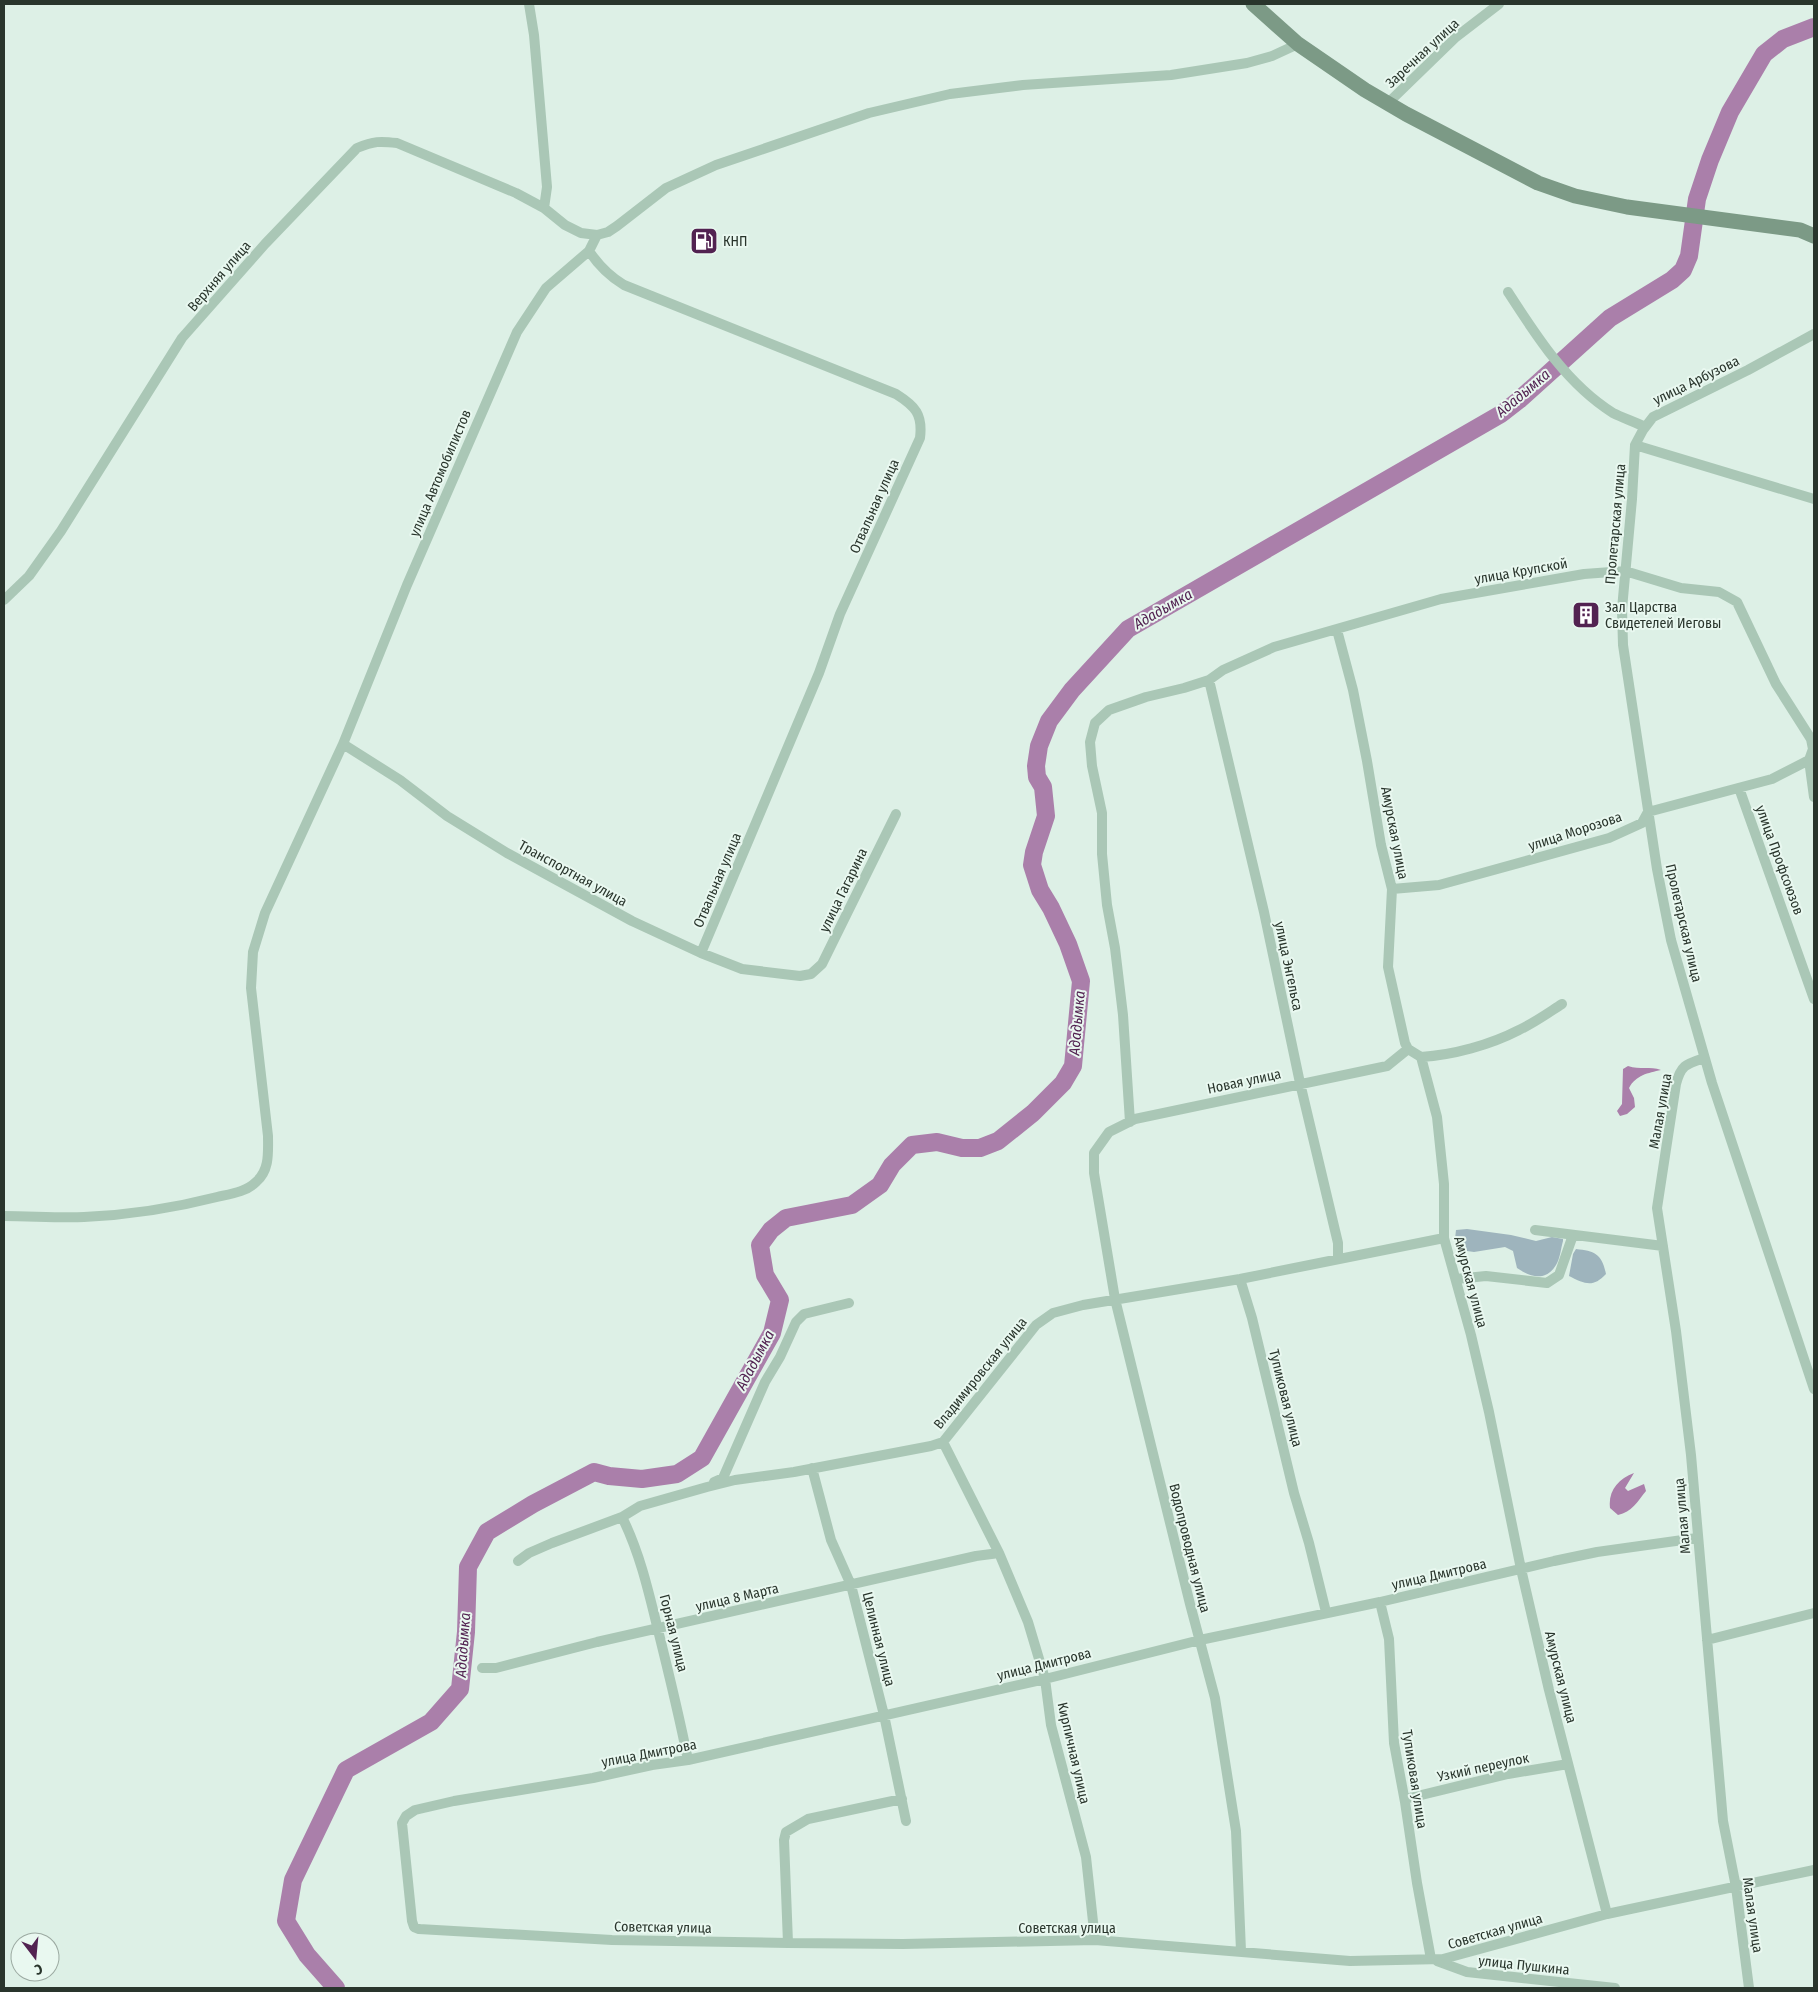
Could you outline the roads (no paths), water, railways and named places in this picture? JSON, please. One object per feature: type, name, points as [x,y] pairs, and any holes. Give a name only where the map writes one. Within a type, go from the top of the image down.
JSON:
[{"type":"street","points":[[529,4],[534,35],[547,187],[544,208]]},
{"type":"street","points":[[1253,4],[1298,44],[1388,104],[1538,182],[1575,196],[1627,207],[1800,230],[1814,236]]},
{"type":"street","name":"Заречная улица","points":[[1388,104],[1456,37],[1499,4]]},
{"type":"street","points":[[597,235],[617,226],[666,188],[716,165],[868,113],[950,94],[1023,85],[1171,75],[1247,64],[1272,56],[1298,44]]},
{"type":"street","name":"Верхняя улица","points":[[4,600],[29,576],[61,531],[182,338],[265,244],[357,148],[376,141],[397,143],[516,193],[544,208],[565,225],[581,233],[597,235]]},
{"type":"street","name":"улица Автомобилистов","points":[[4,1216],[85,1217],[190,1204],[242,1190],[256,1183],[265,1171],[268,1158],[268,1136],[251,988],[253,952],[265,913],[343,744],[407,585],[517,332],[546,288],[589,251],[597,235]]},
{"type":"street","name":"Отвальная улица","points":[[589,251],[600,267],[624,286],[896,394],[910,403],[920,420],[920,438],[840,614],[819,673],[701,953]]},
{"type":"street","points":[[1508,292],[1550,354],[1581,387],[1614,413],[1645,427]]},
{"type":"street","name":"улица Арбузова","points":[[1635,445],[1653,417],[1748,370],[1814,334]]},
{"type":"street","points":[[1635,445],[1814,499]]},
{"type":"street","name":"Пролетарская улица","points":[[1635,445],[1622,609],[1623,645],[1657,868],[1671,940],[1704,1058],[1814,1389]]},
{"type":"street","name":"улица Крупской","points":[[1130,1122],[1123,1015],[1115,948],[1107,905],[1103,862],[1102,813],[1092,766],[1090,742],[1095,723],[1109,710],[1146,697],[1209,680],[1223,670],[1274,647],[1441,599],[1584,574],[1625,571],[1681,588],[1720,592],[1737,602],[1776,684],[1811,739],[1814,798]]},
{"type":"street","name":"Амурская улица","points":[[1337,630],[1353,690],[1367,761],[1380,845],[1392,889],[1388,967],[1408,1049]]},
{"type":"street","name":"улица Энгельса","points":[[1209,680],[1264,912],[1300,1083],[1338,1243],[1338,1258]]},
{"type":"street","name":"Транспортная улица","points":[[343,744],[400,780],[447,816],[507,853],[632,921],[701,953],[742,969],[800,976],[811,974]]},
{"type":"street","name":"улица Морозова","points":[[1392,889],[1439,885],[1609,838],[1642,823],[1648,812],[1772,779],[1812,759]]},
{"type":"street","name":"улица Профсоюзов","points":[[1739,788],[1814,999]]},
{"type":"street","name":"улица Гагарина","points":[[811,974],[822,964],[896,814]]},
{"type":"street","points":[[1408,1049],[1421,1056],[1433,1056],[1459,1051],[1496,1040],[1518,1030],[1562,1004]]},
{"type":"street","name":"Новая улица","points":[[1094,1153],[1108,1132],[1130,1122],[1300,1083],[1347,1076],[1387,1066],[1408,1049]]},
{"type":"street","name":"Амурская улица","points":[[1421,1056],[1436,1117],[1444,1184],[1444,1238],[1487,1402],[1521,1569],[1568,1764],[1607,1914]]},
{"type":"street","name":"Малая улица","points":[[1704,1058],[1685,1065],[1679,1073],[1657,1208],[1676,1331],[1690,1455],[1723,1821],[1736,1887],[1749,1988]]},
{"type":"street","name":"Водопроводная улица","points":[[1094,1153],[1094,1173],[1115,1299],[1215,1698],[1236,1831],[1241,1951]]},
{"type":"street","points":[[1536,1230],[1663,1246]]},
{"type":"street","points":[[1456,1279],[1486,1276],[1547,1283],[1559,1275],[1573,1235]]},
{"type":"street","name":"Владимировская улица","points":[[518,1561],[529,1553],[622,1516],[640,1506],[707,1487],[735,1480],[931,1446],[943,1442],[1036,1324],[1053,1313],[1083,1305],[1240,1278],[1444,1238]]},
{"type":"street","name":"Тупиковая улица","points":[[1240,1278],[1252,1318],[1294,1493],[1309,1543],[1326,1612]]},
{"type":"street","points":[[707,1487],[723,1478],[765,1382],[780,1357],[796,1322],[804,1314],[849,1303]]},
{"type":"street","points":[[1803,1358],[1814,1355]]},
{"type":"street","name":"Кирпичная улица","points":[[943,1442],[1000,1553],[1028,1622],[1045,1679],[1051,1725],[1086,1857],[1095,1940]]},
{"type":"street","name":"Целинная улица","points":[[812,1468],[831,1540],[852,1585],[884,1715],[906,1821]]},
{"type":"street","name":"Горная улица","points":[[622,1516],[634,1543],[658,1628],[672,1680],[688,1760]]},
{"type":"street","name":"улица Дмитрова","points":[[402,1823],[406,1816],[415,1810],[454,1801],[593,1778],[652,1764],[688,1760],[1045,1679],[1200,1640],[1380,1602],[1597,1552],[1697,1538]]},
{"type":"street","name":"улица 8 Марта","points":[[482,1668],[496,1668],[658,1628],[976,1556],[1000,1553]]},
{"type":"street","name":"Тупиковая улица","points":[[1380,1602],[1389,1640],[1394,1743],[1405,1798],[1417,1883],[1431,1959]]},
{"type":"street","points":[[1707,1640],[1814,1613]]},
{"type":"street","name":"Узкий переулок","points":[[1405,1798],[1508,1774],[1568,1764]]},
{"type":"street","points":[[788,1943],[784,1840],[786,1832],[791,1827],[808,1819],[902,1798]]},
{"type":"street","name":"Советская улица","points":[[402,1823],[414,1927],[419,1929],[612,1940],[903,1944],[1095,1940],[1350,1961],[1444,1959],[1607,1914],[1814,1870]]},
{"type":"street","name":"улица Пушкина","points":[[1431,1959],[1467,1972],[1616,1988]]},
{"type":"waterway","name":"Ададымка","points":[[336,1988],[307,1955],[286,1921],[293,1880],[346,1770],[431,1722],[460,1689],[466,1632],[468,1567],[487,1532],[533,1504],[594,1472],[609,1476],[642,1479],[677,1474],[702,1458],[772,1333],[780,1300],[765,1275],[760,1245],[771,1230],[786,1218],[852,1205],[880,1185],[892,1165],[912,1145],[937,1142],[962,1148],[980,1148],[998,1141],[1033,1113],[1063,1083],[1073,1066],[1081,981],[1068,944],[1040,890],[1032,865],[1034,852],[1046,816],[1043,787],[1037,777],[1036,766],[1039,746],[1049,721],[1072,690],[1128,629],[1501,414],[1610,318],[1672,280],[1683,270],[1689,256],[1697,199],[1710,160],[1730,112],[1764,54],[1783,39],[1814,27]]},
{"type":"place","name":"КНП","points":[[704,241]]},
{"type":"place","name":"Зал Царства Свидетелей Иеговы","points":[[1586,615]]}]
